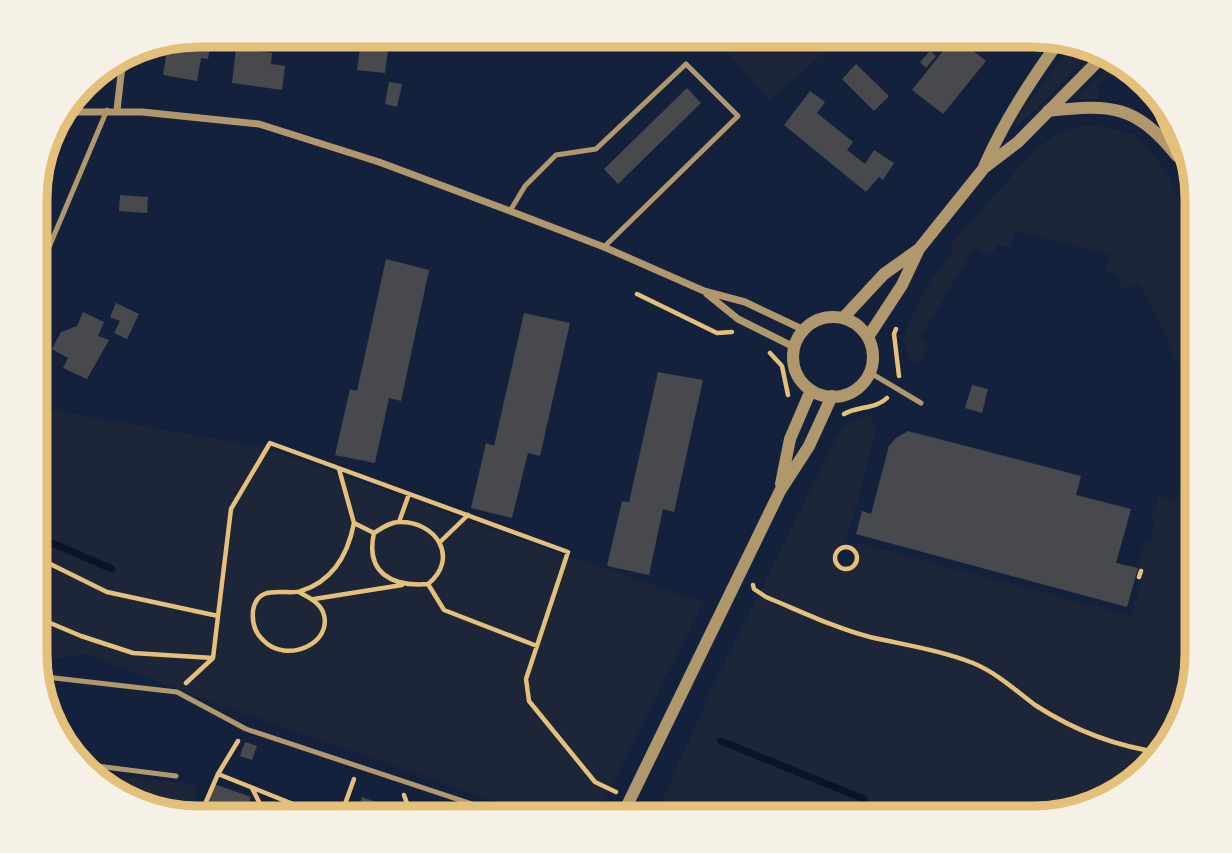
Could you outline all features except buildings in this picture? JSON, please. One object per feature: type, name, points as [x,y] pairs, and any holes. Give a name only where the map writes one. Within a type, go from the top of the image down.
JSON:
[{"type":"street","points":[[984,168],[998,134],[1017,101],[1053,49]]},
{"type":"street","points":[[868,337],[902,285],[919,249],[984,168],[1018,142],[1097,62]]},
{"type":"street","points":[[117,110],[122,69]]},
{"type":"street","points":[[1048,111],[1088,107],[1112,108],[1141,119],[1160,135],[1179,158]]},
{"type":"street","points":[[76,111],[117,110],[258,124],[379,162],[510,211],[604,247],[704,292],[745,302],[804,330]]},
{"type":"street","points":[[843,318],[884,274],[919,249]]},
{"type":"street","points":[[704,292],[738,319],[794,347]]},
{"type":"street","points":[[843,318],[854,323],[868,337],[873,354],[869,372],[858,388],[848,394],[823,396],[811,390],[796,372],[794,347],[804,330],[818,320],[843,318]]},
{"type":"street","points":[[780,491],[790,439],[811,390]]},
{"type":"street","points":[[627,806],[780,491],[809,446],[832,396]]},
{"type":"lane","points":[[510,211],[525,186],[556,155],[596,149],[686,64],[737,116],[604,247]]},
{"type":"lane","points":[[47,252],[107,110]]},
{"type":"lane","points":[[869,372],[920,403]]},
{"type":"lane","points":[[49,677],[177,692],[246,729],[476,805]]},
{"type":"lane","points":[[97,766],[176,776]]},
{"type":"path","points":[[636,294],[717,333],[739,334]]},
{"type":"path","points":[[898,324],[894,334],[899,367],[898,380]]},
{"type":"path","points":[[766,350],[782,366],[789,400]]},
{"type":"path","points":[[177,692],[213,658],[231,509],[270,443],[568,552],[526,679],[529,701],[594,782],[617,792]]},
{"type":"path","points":[[299,592],[320,581],[340,564],[350,544],[354,523],[339,468]]},
{"type":"path","points":[[399,522],[409,494]]},
{"type":"path","points":[[440,542],[468,515]]},
{"type":"path","points":[[374,533],[386,525],[399,522],[420,527],[440,542],[443,559],[441,568],[428,584]]},
{"type":"path","points":[[354,523],[374,533]]},
{"type":"path","points":[[374,533],[372,552],[380,570],[396,583],[428,584]]},
{"type":"path","points":[[842,548],[852,548],[857,554],[855,564],[849,568],[842,568],[837,563],[837,552],[842,548]]},
{"type":"path","points":[[48,563],[107,592],[218,616]]},
{"type":"path","points":[[753,581],[754,589],[766,597],[851,631],[976,664],[1081,731],[1114,744],[1150,750]]},
{"type":"path","points":[[313,599],[406,584]]},
{"type":"path","points":[[428,584],[444,610],[537,646]]},
{"type":"path","points":[[282,590],[299,592],[313,599],[323,612],[321,635],[298,651],[282,653],[268,646],[257,635],[253,619],[254,607],[264,594],[282,590]]},
{"type":"path","points":[[48,622],[133,653],[213,658]]},
{"type":"path","points":[[205,805],[218,774],[246,729]]},
{"type":"path","points":[[345,805],[359,766]]},
{"type":"path","points":[[218,774],[296,805]]},
{"type":"path","points":[[251,787],[260,805]]},
{"type":"shaded area","points":[[723,48],[830,48],[769,100]]},
{"type":"shaded area","points":[[1067,51],[1086,57],[1016,127],[1014,124]]},
{"type":"shaded area","points":[[1109,68],[1118,74],[1099,83],[1097,99],[1079,99],[1079,95]]},
{"type":"shaded area","points":[[1098,125],[1136,135],[1166,171],[1184,215],[1184,375],[1140,283],[1123,290],[1117,276],[1105,272],[1109,255],[1015,230],[1010,247],[998,245],[990,256],[975,247],[920,338],[929,344],[919,362],[909,361],[903,341],[905,331],[929,283],[952,252],[952,243],[1034,151],[1057,133]]},
{"type":"shaded area","points":[[47,409],[267,448],[703,602],[600,805],[507,805],[220,705],[86,654],[48,659]]},
{"type":"shaded area","points":[[868,415],[877,426],[846,543],[839,545],[832,554],[835,566],[842,571],[852,570],[860,562],[860,552],[856,546],[859,543],[1131,616],[1144,572],[1137,570],[1145,540],[1150,541],[1155,523],[1150,521],[1159,497],[1176,501],[1179,490],[1184,491],[1182,684],[1177,703],[1164,730],[1133,768],[1100,790],[1082,798],[1033,806],[660,806],[711,691],[835,440],[848,421]]},
{"type":"shaded area","points":[[110,776],[198,784],[189,805],[150,798]]},
{"type":"waterway","points":[[48,541],[112,569]]},
{"type":"waterway","points":[[721,741],[864,799]]}]
